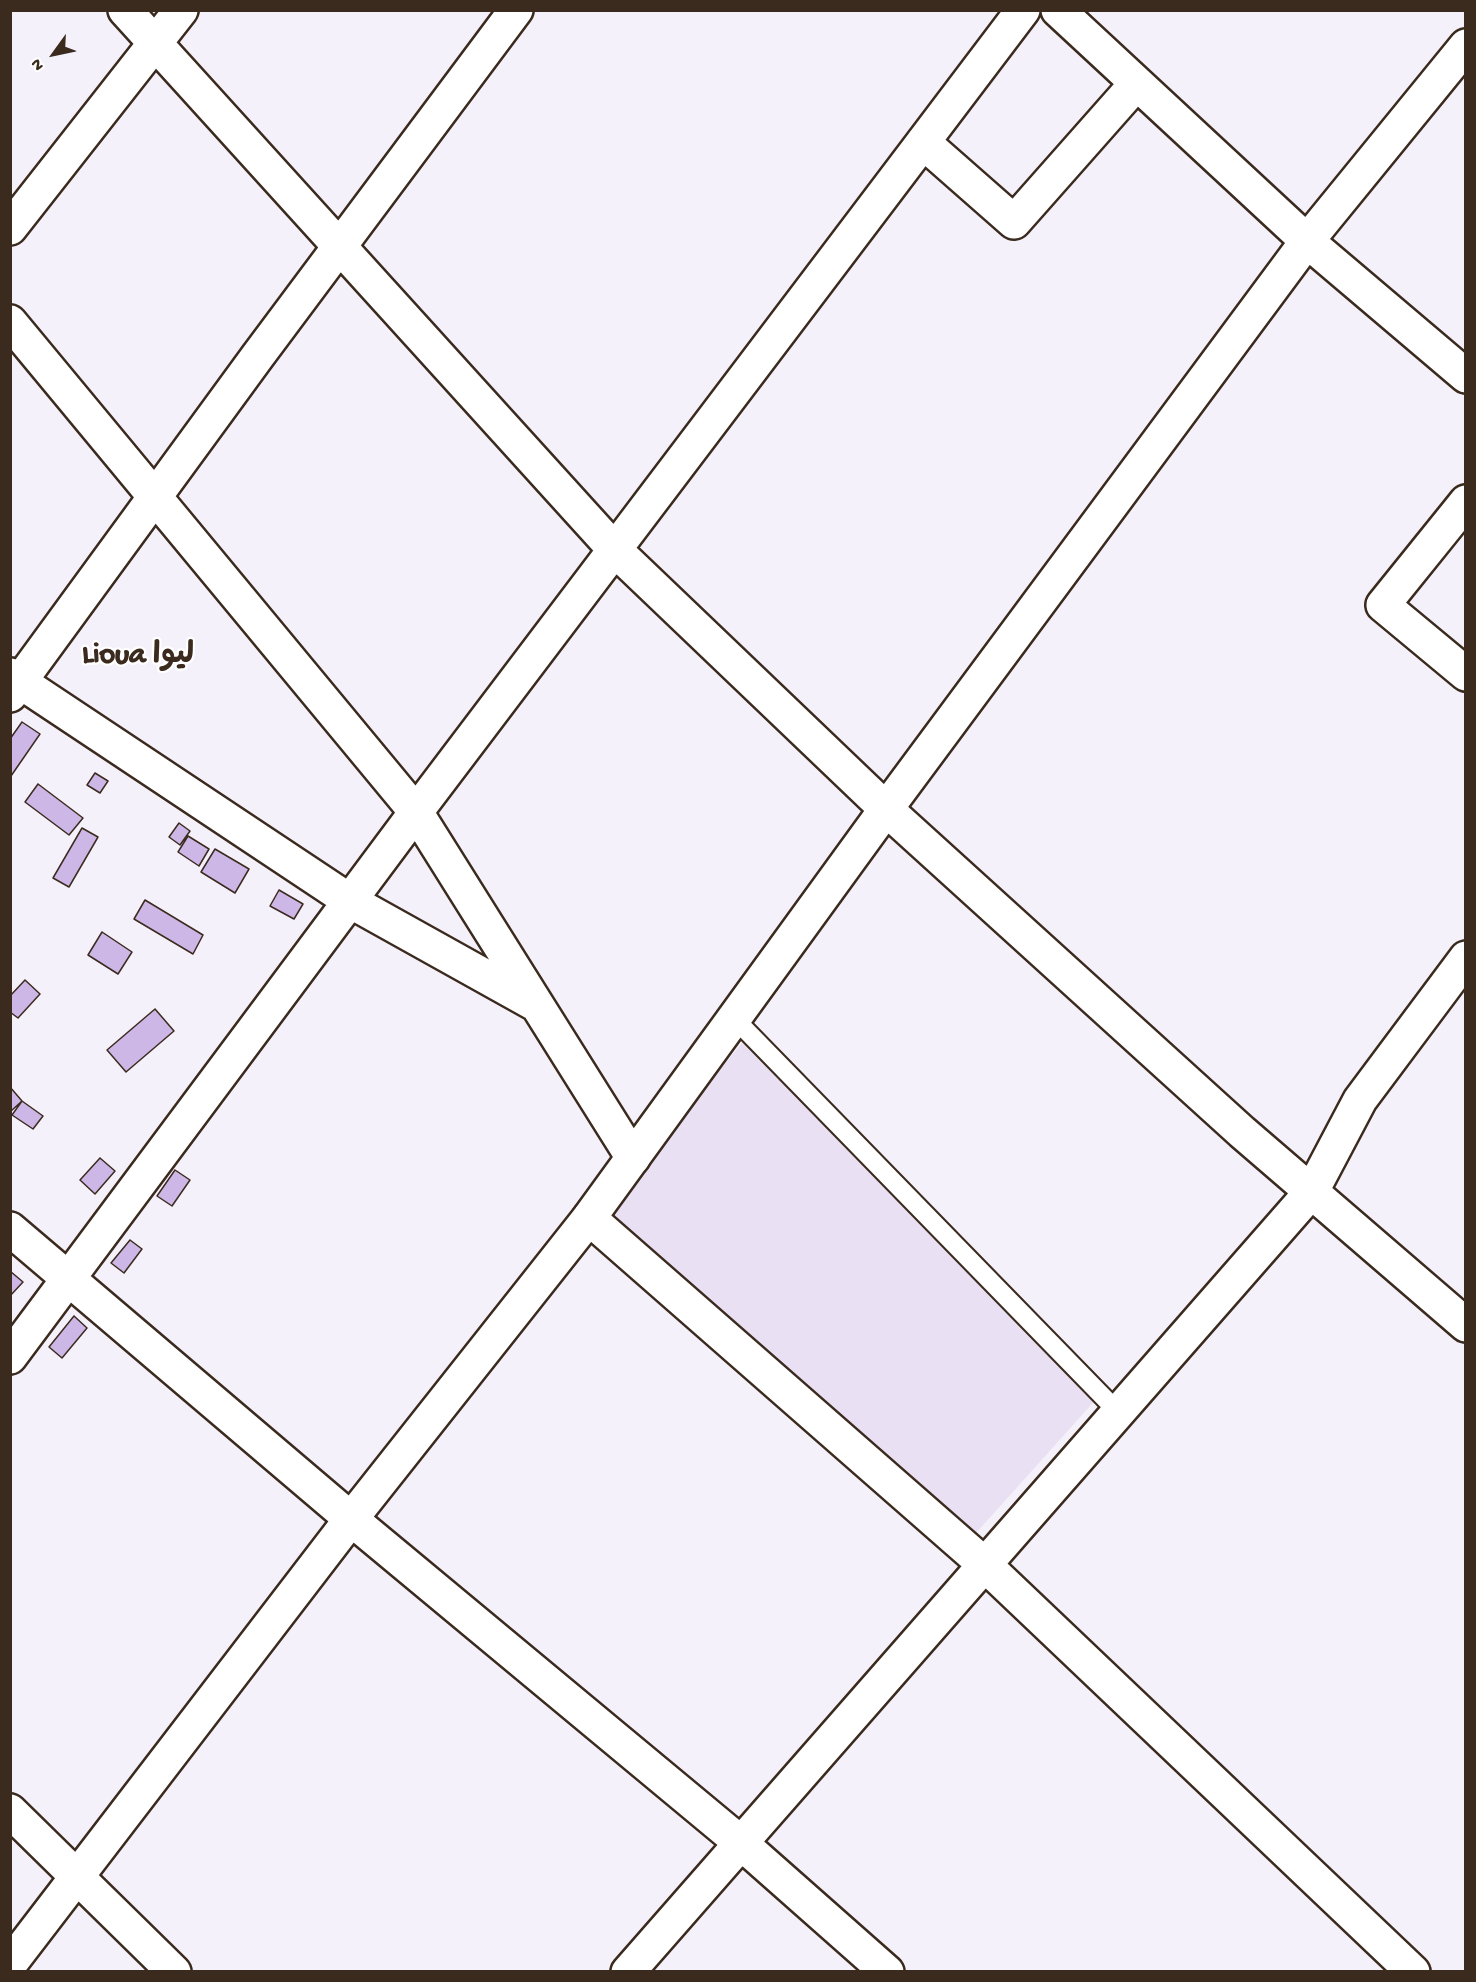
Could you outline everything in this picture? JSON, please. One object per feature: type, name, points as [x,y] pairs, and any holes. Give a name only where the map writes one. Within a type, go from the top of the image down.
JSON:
[{"type":"street","points":[[125,10],[614,549],[886,809],[1233,1124],[1466,1325]]},
{"type":"street","points":[[10,228],[181,10]]},
{"type":"street","points":[[516,10],[14,684],[350,900],[537,1005]]},
{"type":"street","points":[[10,1357],[416,812],[1023,10]]},
{"type":"street","points":[[1058,10],[1307,241],[1466,376]]},
{"type":"street","points":[[10,1964],[351,1519],[589,1218],[886,809],[1307,241],[1466,46]]},
{"type":"street","points":[[923,141],[1014,222],[1136,84]]},
{"type":"street","points":[[10,322],[416,812],[633,1158]]},
{"type":"street","points":[[1466,502],[1383,605],[1466,674]]},
{"type":"street","points":[[628,1971],[1311,1192],[1360,1100],[1466,958]]},
{"type":"street","points":[[589,1218],[984,1564],[1413,1971]]},
{"type":"street","points":[[10,1229],[351,1519],[741,1843],[887,1971]]},
{"type":"street","points":[[10,1811],[174,1971]]},
{"type":"lane","points":[[734,1018],[1118,1412]]},
{"type":"shaded area","points":[[756,1026],[1108,1386],[968,1542],[601,1216]]},
{"type":"building","points":[[22,722],[40,734],[11,776],[10,739]]},
{"type":"building","points":[[95,773],[108,781],[100,793],[87,785]]},
{"type":"building","points":[[38,784],[83,818],[69,835],[25,802]]},
{"type":"building","points":[[179,823],[190,831],[180,845],[169,837]]},
{"type":"building","points":[[82,828],[98,837],[69,887],[53,878]]},
{"type":"building","points":[[188,836],[209,849],[199,866],[178,852]]},
{"type":"building","points":[[215,849],[249,869],[235,893],[201,872]]},
{"type":"building","points":[[279,890],[303,904],[294,919],[270,906]]},
{"type":"building","points":[[145,900],[203,935],[193,954],[134,919]]},
{"type":"building","points":[[102,932],[132,952],[118,974],[88,955]]},
{"type":"building","points":[[25,980],[40,994],[18,1018],[10,1012],[10,996]]},
{"type":"building","points":[[155,1009],[174,1031],[126,1072],[107,1050]]},
{"type":"building","points":[[10,1087],[22,1101],[10,1112]]},
{"type":"building","points":[[22,1101],[43,1116],[33,1129],[12,1115]]},
{"type":"building","points":[[100,1158],[115,1171],[95,1194],[80,1180]]},
{"type":"building","points":[[175,1170],[190,1180],[172,1206],[157,1196]]},
{"type":"building","points":[[130,1240],[142,1249],[124,1273],[111,1263]]},
{"type":"building","points":[[10,1271],[23,1282],[10,1296]]},
{"type":"building","points":[[74,1316],[87,1328],[62,1358],[49,1347]]},
{"type":"district","name":"Lioua ليوا","points":[[138,657]]}]
